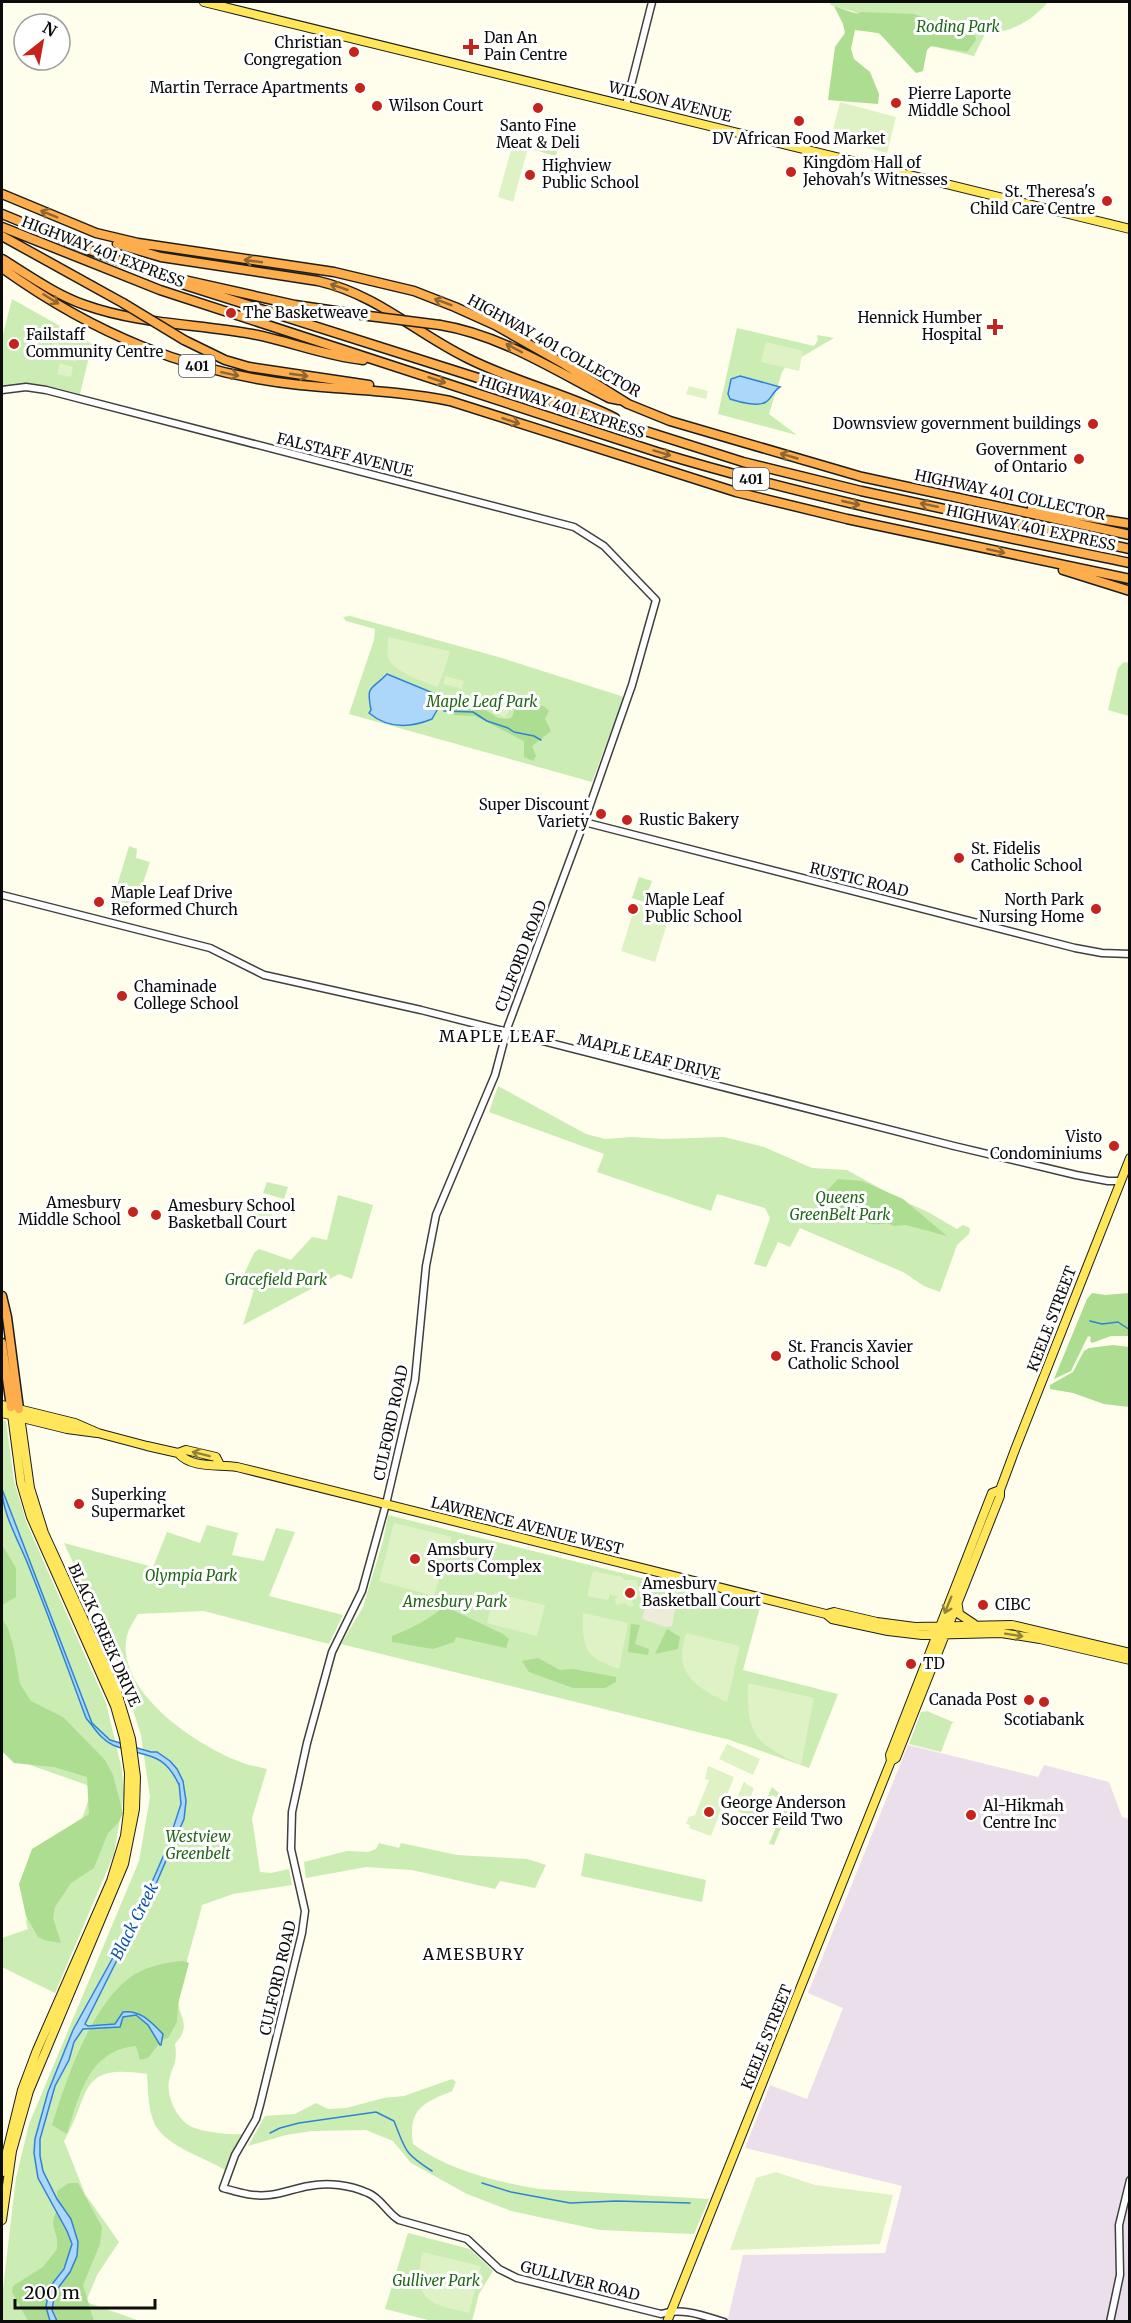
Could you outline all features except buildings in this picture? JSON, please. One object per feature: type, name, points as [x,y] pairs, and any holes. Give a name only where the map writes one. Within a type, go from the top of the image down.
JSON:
[{"type":"highway","name":"HIGHWAY 401 COLLECTOR","points":[[2,194],[96,233],[138,243],[186,252],[334,272],[414,291],[495,325],[612,392],[623,401],[681,424],[862,477],[1130,535]]},
{"type":"highway","name":"HIGHWAY 401 EXPRESS","points":[[2,214],[154,274],[742,462],[861,491],[1130,549]]},
{"type":"highway","name":"HIGHWAY 401 EXPRESS","points":[[2,227],[160,291],[737,476],[1130,563]]},
{"type":"highway","points":[[96,233],[108,241],[161,257],[340,286],[380,304],[467,358],[601,411],[638,429]]},
{"type":"highway","points":[[2,236],[214,356],[249,367],[415,394]]},
{"type":"highway","points":[[2,259],[60,293],[102,311],[128,317],[252,334],[351,359],[381,362]]},
{"type":"highway","name":"401","points":[[2,268],[105,332],[174,359],[243,377],[300,385],[415,394],[450,401],[736,492],[847,519],[1130,579]]},
{"type":"highway","points":[[154,274],[295,305],[462,329],[507,345],[609,398],[623,401]]},
{"type":"highway","points":[[1010,508],[1029,507],[1130,524]]},
{"type":"highway","points":[[1044,561],[1060,569],[1130,591]]},
{"type":"highway","name":"BLACK CREEK DRIVE","points":[[2,1296],[7,1317],[13,1411]]},
{"type":"highway","name":"BLACK CREEK DRIVE","points":[[2,1343],[13,1411]]},
{"type":"main road","name":"WILSON AVENUE","points":[[204,2],[1130,230]]},
{"type":"main road","name":"KEELE STREET","points":[[914,1702],[958,1605],[1000,1496],[1000,1490],[1130,1158]]},
{"type":"main road","name":"LAWRENCE AVENUE WEST","points":[[2,1413],[13,1411],[86,1426],[98,1433],[178,1453],[184,1460],[213,1466],[220,1464],[827,1614],[834,1612],[877,1622],[938,1631],[1040,1635],[1130,1653]]},
{"type":"main road","name":"BLACK CREEK DRIVE","points":[[2,2172],[14,2118],[37,2050],[118,1863],[128,1812],[130,1756],[117,1692],[44,1533],[35,1507],[13,1411]]},
{"type":"main road","name":"KEELE STREET","points":[[668,2322],[891,1761],[896,1758],[929,1654],[993,1493],[1000,1490]]},
{"type":"main road","points":[[958,1605],[958,1614],[977,1625]]},
{"type":"main road","name":"LAWRENCE AVENUE WEST","points":[[827,1614],[832,1619],[870,1629],[922,1635],[938,1631]]},
{"type":"main road","name":"LAWRENCE AVENUE WEST","points":[[947,1631],[977,1625],[1012,1625],[1130,1660]]},
{"type":"main road","points":[[922,1635],[929,1644],[929,1654]]},
{"type":"main road","name":"BLACK CREEK DRIVE","points":[[2,2220],[8,2173],[28,2091],[124,1864],[135,1809],[136,1777],[130,1756]]},
{"type":"street","points":[[626,105],[652,2]]},
{"type":"street","name":"FALSTAFF AVENUE","points":[[2,390],[26,387],[63,394],[574,527],[604,546],[656,600]]},
{"type":"street","name":"CULFORD ROAD","points":[[223,2188],[235,2155],[258,2112],[302,1933],[305,1906],[291,1849],[292,1812],[307,1743],[332,1652],[362,1591],[386,1504],[415,1380],[426,1266],[436,1215],[486,1096],[506,1032],[584,822],[638,665],[656,600]]},
{"type":"street","name":"RUSTIC ROAD","points":[[584,822],[1075,948],[1102,953],[1130,954]]},
{"type":"street","name":"MAPLE LEAF DRIVE","points":[[2,895],[218,951],[264,975],[506,1032],[954,1146],[1076,1175],[1121,1181]]},
{"type":"street","points":[[1110,2322],[1120,2275],[1119,2225],[1130,2180]]},
{"type":"street","name":"GULLIVER ROAD","points":[[223,2188],[266,2196],[327,2184],[369,2193],[399,2220],[467,2239],[499,2269],[517,2278],[662,2314],[673,2310],[724,2322]]},
{"type":"shaded area","points":[[675,1587],[679,1588],[672,1626],[665,1627],[642,1619],[646,1604],[666,1609],[670,1607]]},
{"type":"shaded area","points":[[908,1745],[1038,1777],[1044,1765],[1109,1782],[1122,1817],[1130,1819],[1129,2321],[698,2322],[700,2310],[728,2318],[743,2255],[885,2253],[902,2186],[745,2148],[770,2085],[807,2099],[843,2008],[808,1993]]},
{"type":"green space","name":"Roding Park","points":[[831,2],[1048,2],[1020,25],[985,34],[974,56],[851,27],[855,12],[830,5]]},
{"type":"green space","points":[[834,6],[857,14],[861,12],[914,14],[975,35],[976,40],[967,52],[931,46],[927,50],[923,71],[916,73],[879,33],[855,30],[851,49],[854,59],[870,72],[879,94],[878,104],[828,100],[835,47],[845,33]]},
{"type":"green space","points":[[840,102],[896,117],[887,153],[831,138]]},
{"type":"green space","points":[[537,136],[560,141],[556,156],[534,150]]},
{"type":"green space","points":[[513,143],[528,148],[513,202],[498,197]]},
{"type":"green space","points":[[12,299],[92,344],[80,394],[41,386],[2,387],[2,338]]},
{"type":"green space","points":[[737,328],[814,346],[818,340],[817,335],[834,338],[786,366],[782,372],[769,414],[797,435],[718,414]]},
{"type":"green space","points":[[766,342],[803,351],[799,371],[761,362]]},
{"type":"green space","points":[[54,343],[79,349],[76,362],[51,355]]},
{"type":"green space","points":[[60,363],[73,367],[71,377],[57,374]]},
{"type":"green space","points":[[689,386],[708,391],[706,399],[686,394]]},
{"type":"green space","name":"Maple Leaf Park","points":[[350,616],[502,658],[624,697],[592,782],[349,714],[374,640],[375,629],[346,621],[343,617]]},
{"type":"green space","points":[[388,637],[449,651],[438,687],[410,676],[395,667],[388,657]]},
{"type":"green space","points":[[1124,662],[1129,663],[1129,716],[1108,710],[1118,668]]},
{"type":"green space","points":[[445,676],[464,681],[462,689],[443,684]]},
{"type":"green space","points":[[495,692],[513,703],[505,718],[486,707]]},
{"type":"green space","points":[[477,694],[484,709],[498,718],[512,717],[515,708],[528,701],[545,707],[549,711],[545,719],[551,731],[532,746],[536,756],[533,761],[524,757],[524,741],[475,716],[454,715],[452,706],[464,697]]},
{"type":"green space","points":[[129,846],[137,849],[136,858],[150,862],[137,901],[133,900],[131,904],[120,902],[115,918],[108,916]]},
{"type":"green space","points":[[639,877],[652,881],[644,902],[632,898]]},
{"type":"green space","points":[[636,903],[670,914],[655,962],[621,951]]},
{"type":"green space","name":"Queens GreenBelt Park","points":[[498,1086],[586,1134],[605,1139],[724,1137],[764,1147],[812,1168],[847,1170],[957,1229],[963,1225],[970,1228],[969,1234],[957,1245],[940,1292],[924,1286],[903,1272],[800,1228],[790,1247],[778,1242],[766,1267],[754,1264],[770,1218],[765,1208],[717,1194],[711,1211],[597,1172],[604,1154],[489,1112]]},
{"type":"green space","points":[[838,1179],[862,1181],[903,1199],[947,1236],[906,1225],[871,1224],[845,1214],[824,1199],[824,1194]]},
{"type":"green space","points":[[267,1182],[288,1187],[284,1199],[263,1193]]},
{"type":"green space","name":"Gracefield Park","points":[[338,1195],[373,1205],[352,1279],[339,1274],[243,1325],[254,1290],[239,1285],[254,1253],[259,1249],[291,1260],[312,1237],[327,1240]]},
{"type":"green space","points":[[260,1199],[276,1206],[265,1231],[249,1224]]},
{"type":"green space","points":[[1092,1293],[1105,1295],[1129,1293],[1129,1336],[1111,1336],[1092,1343],[1091,1337],[1088,1336],[1071,1371],[1054,1379],[1087,1299]]},
{"type":"green space","points":[[1113,1345],[1129,1347],[1129,1407],[1104,1404],[1073,1393],[1050,1389],[1050,1385],[1073,1372],[1084,1351],[1089,1348]]},
{"type":"green space","points":[[2,1420],[6,1421],[14,1481],[27,1524],[106,1703],[122,1770],[124,1794],[114,1854],[55,1993],[2,1967],[2,1938],[28,1929],[26,1922],[39,1871],[73,1846],[91,1792],[87,1785],[13,1759],[2,1752]]},
{"type":"green space","name":"Amesbury Park","points":[[388,1515],[686,1589],[685,1592],[760,1607],[743,1670],[838,1694],[809,1768],[730,1740],[341,1644],[363,1607],[383,1541]]},
{"type":"green space","name":"Amsbury Sports Complex","points":[[394,1523],[452,1537],[434,1596],[379,1581]]},
{"type":"green space","name":"Westview Greenbelt","points":[[207,1525],[238,1533],[232,1555],[264,1561],[276,1528],[295,1532],[269,1596],[343,1615],[329,1644],[204,1611],[138,1614],[127,1635],[126,1656],[133,1676],[145,1695],[162,1713],[181,1729],[222,1754],[243,1763],[267,1769],[252,1818],[260,1872],[271,1873],[289,1869],[292,1885],[233,1894],[202,1905],[181,1985],[179,2004],[184,2025],[181,2037],[175,2044],[175,2060],[169,2087],[171,2100],[185,2123],[215,2133],[242,2134],[225,2170],[174,2144],[158,2129],[150,2109],[147,2074],[108,2073],[97,2078],[89,2086],[64,2141],[85,2194],[119,2242],[97,2275],[86,2302],[140,2321],[2,2322],[2,2297],[16,2178],[29,2124],[139,1861],[150,1797],[141,1735],[115,1654],[64,1543],[153,1567],[167,1532],[200,1543]]},
{"type":"green space","points":[[2,1545],[16,1568],[16,1597],[2,1605]]},
{"type":"green space","points":[[593,1571],[622,1577],[624,1580],[637,1580],[639,1591],[637,1599],[632,1600],[634,1606],[629,1607],[625,1603],[616,1605],[615,1599],[618,1597],[610,1594],[608,1600],[587,1596]]},
{"type":"green space","points":[[494,1593],[545,1605],[537,1636],[487,1623]]},
{"type":"green space","points":[[444,1606],[503,1634],[509,1639],[506,1648],[456,1637],[454,1642],[433,1649],[392,1642],[392,1636],[420,1623]]},
{"type":"green space","points":[[583,1613],[628,1623],[619,1669],[598,1660],[588,1650],[583,1635]]},
{"type":"green space","points":[[2,1619],[8,1628],[14,1649],[20,1684],[31,1701],[63,1717],[105,1760],[113,1775],[123,1813],[119,1822],[108,1833],[94,1868],[71,1883],[55,1907],[53,1918],[61,1943],[38,1937],[26,1916],[19,1884],[32,1849],[89,1814],[87,1777],[54,1767],[14,1763],[2,1751]]},
{"type":"green space","points":[[631,1624],[640,1625],[635,1644],[649,1649],[648,1655],[628,1652]]},
{"type":"green space","points":[[667,1629],[680,1637],[678,1649],[655,1654]]},
{"type":"green space","points":[[686,1633],[740,1646],[727,1702],[697,1685],[686,1672],[682,1656]]},
{"type":"green space","points":[[538,1658],[560,1670],[573,1669],[616,1677],[616,1682],[605,1688],[573,1688],[529,1672],[522,1661]]},
{"type":"green space","points":[[748,1683],[814,1698],[801,1765],[773,1750],[756,1735],[749,1715]]},
{"type":"green space","points":[[927,1711],[955,1723],[952,1723],[941,1752],[909,1744],[921,1712]]},
{"type":"green space","points":[[727,1744],[760,1759],[753,1775],[719,1759]]},
{"type":"green space","name":"George Anderson Soccer Feild Two","points":[[708,1766],[734,1777],[711,1836],[689,1828],[690,1825],[686,1824],[689,1817],[695,1815],[709,1780],[705,1779]]},
{"type":"green space","points":[[744,1782],[746,1783],[741,1796],[764,1805],[772,1787],[791,1803],[774,1845],[769,1844],[786,1802],[772,1795],[760,1821],[733,1809]]},
{"type":"green space","points":[[744,1783],[754,1788],[746,1808],[736,1804]]},
{"type":"green space","points":[[379,1843],[399,1848],[401,1843],[457,1855],[527,1859],[546,1865],[535,1888],[500,1881],[495,1889],[412,1870],[366,1867],[306,1878],[304,1862],[347,1851],[368,1852],[376,1849]]},
{"type":"green space","points":[[585,1853],[706,1880],[702,1902],[581,1876]]},
{"type":"green space","points":[[184,1961],[189,1963],[178,2004],[177,2022],[168,2038],[162,2040],[148,2058],[140,2060],[136,2046],[120,2049],[107,2056],[96,2066],[81,2091],[67,2134],[52,2125],[64,2087],[81,2046],[102,2008],[114,1992],[140,1971],[162,1964]]},
{"type":"green space","points":[[452,2079],[456,2082],[452,2091],[433,2099],[415,2115],[412,2132],[413,2144],[427,2153],[473,2174],[539,2189],[709,2199],[694,2234],[600,2230],[511,2211],[467,2194],[411,2163],[393,2141],[366,2130],[312,2131],[286,2135],[248,2146],[265,2116],[295,2114],[316,2103],[328,2109],[346,2108],[384,2098],[404,2096]]},
{"type":"green space","points":[[776,2172],[815,2185],[893,2195],[880,2244],[730,2250],[756,2178]]},
{"type":"green space","points":[[69,2183],[78,2183],[102,2227],[100,2244],[83,2285],[94,2321],[28,2321],[12,2292],[13,2286],[43,2267],[57,2249],[53,2224],[58,2208],[57,2191]]},
{"type":"green space","name":"Gulliver Park","points":[[408,2233],[470,2249],[493,2271],[479,2294],[472,2321],[432,2321],[385,2309]]},
{"type":"green space","points":[[422,2252],[481,2266],[469,2313],[442,2306],[426,2297],[420,2280]]},
{"type":"water","points":[[740,376],[780,387],[763,403],[748,404],[730,399],[728,394],[731,379]]},
{"type":"water","points":[[387,674],[438,695],[441,703],[432,719],[416,724],[399,725],[384,722],[369,713],[371,689]]},
{"type":"water","name":"Black Creek","points":[[2,1489],[92,1723],[110,1740],[157,1752],[170,1761],[183,1781],[186,1801],[184,1819],[146,1907],[85,2024],[88,2026],[115,2024],[123,2012],[135,2013],[145,2018],[163,2034],[161,2045],[148,2025],[136,2015],[123,2017],[120,2027],[83,2029],[74,2042],[69,2060],[55,2086],[40,2139],[43,2171],[57,2199],[71,2219],[78,2242],[77,2256],[70,2272],[55,2292],[52,2310],[57,2321],[50,2321],[46,2307],[49,2288],[64,2269],[72,2244],[38,2178],[34,2153],[35,2139],[48,2092],[73,2030],[142,1905],[166,1850],[181,1804],[179,1783],[179,1785],[166,1765],[151,1756],[113,1745],[101,1736],[86,1718],[8,1516]]},
{"type":"waterway","points":[[444,711],[473,712],[487,721],[541,740]]},
{"type":"waterway","points":[[1090,1321],[1102,1324],[1118,1322],[1130,1330]]},
{"type":"waterway","points":[[270,2133],[299,2123],[376,2112],[394,2121],[407,2150],[416,2160],[432,2171]]},
{"type":"waterway","points":[[482,2183],[511,2192],[570,2203],[616,2201],[690,2203]]},
{"type":"place","name":"Dan An Pain Centre","points":[[471,47]]},
{"type":"place","name":"Christian Congregation","points":[[354,52]]},
{"type":"place","name":"Martin Terrace Apartments","points":[[360,88]]},
{"type":"place","name":"Pierre Laporte Middle School","points":[[896,103]]},
{"type":"place","name":"Wilson Court","points":[[377,106]]},
{"type":"place","name":"Santo Fine Meat & Deli","points":[[538,108]]},
{"type":"place","name":"DV African Food Market","points":[[799,121]]},
{"type":"place","name":"Kingdom Hall of Jehovah's Witnesses","points":[[791,172]]},
{"type":"place","name":"Highview Public School","points":[[530,175]]},
{"type":"place","name":"St. Theresa's Child Care Centre","points":[[1107,201]]},
{"type":"place","name":"The Basketweave","points":[[231,313]]},
{"type":"place","name":"Hennick Humber Hospital","points":[[995,327]]},
{"type":"place","name":"Failstaff Community Centre","points":[[14,344]]},
{"type":"place","name":"Downsview government buildings","points":[[1093,424]]},
{"type":"place","name":"Government of Ontario","points":[[1079,459]]},
{"type":"place","name":"Super Discount Variety","points":[[601,814]]},
{"type":"place","name":"Rustic Bakery","points":[[627,820]]},
{"type":"place","name":"St. Fidelis Catholic School","points":[[959,858]]},
{"type":"place","name":"Maple Leaf Drive Reformed Church","points":[[99,902]]},
{"type":"place","name":"Maple Leaf Public School","points":[[633,909]]},
{"type":"place","name":"North Park Nursing Home","points":[[1096,909]]},
{"type":"place","name":"Chaminade College School","points":[[122,996]]},
{"type":"place","name":"Visto Condominiums","points":[[1114,1146]]},
{"type":"place","name":"Amesbury Middle School","points":[[133,1212]]},
{"type":"place","name":"Amesbury School Basketball Court","points":[[156,1215]]},
{"type":"place","name":"St. Francis Xavier Catholic School","points":[[776,1356]]},
{"type":"place","name":"Superking Supermarket","points":[[79,1504]]},
{"type":"place","name":"Amsbury Sports Complex","points":[[415,1559]]},
{"type":"place","name":"Amesbury Basketball Court","points":[[630,1593]]},
{"type":"place","name":"CIBC","points":[[983,1605]]},
{"type":"place","name":"TD","points":[[911,1664]]},
{"type":"place","name":"Canada Post","points":[[1029,1700]]},
{"type":"place","name":"Scotiabank","points":[[1044,1702]]},
{"type":"place","name":"George Anderson Soccer Feild Two","points":[[709,1812]]},
{"type":"place","name":"Al-Hikmah Centre Inc","points":[[971,1815]]},
{"type":"district","name":"MAPLE LEAF","points":[[498,1036]]},
{"type":"district","name":"AMESBURY","points":[[474,1954]]},
{"type":"park label","name":"Olympia Park","points":[[191,1576]]}]
